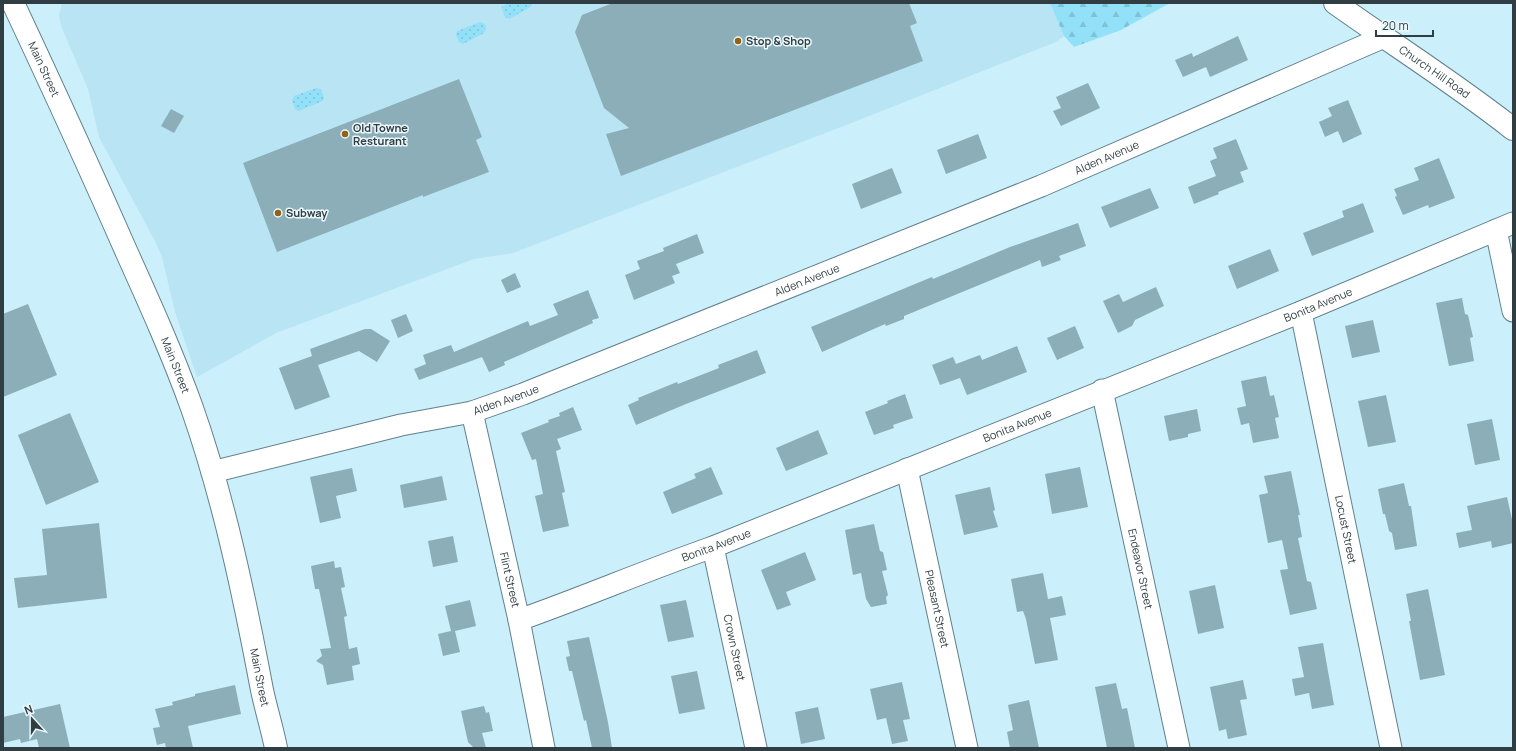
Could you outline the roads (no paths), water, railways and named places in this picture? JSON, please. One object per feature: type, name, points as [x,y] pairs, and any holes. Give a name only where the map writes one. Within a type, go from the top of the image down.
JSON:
[{"type":"main road","name":"Main Street","points":[[13,3],[100,190],[163,334],[192,409],[212,472],[235,558],[248,612],[263,691],[276,748]]},
{"type":"main road","name":"Church Hill Road","points":[[1335,3],[1439,74],[1513,129]]},
{"type":"street","name":"Alden Avenue","points":[[212,472],[402,425],[472,412],[522,394],[593,367],[1034,189],[1384,37]]},
{"type":"street","points":[[1504,227],[1513,311]]},
{"type":"street","name":"Bonita Avenue","points":[[519,620],[560,606],[712,547],[1102,390],[1301,312],[1504,227]]},
{"type":"street","name":"Locust Street","points":[[1301,312],[1391,748]]},
{"type":"street","name":"Endeavor Street","points":[[1102,390],[1179,748]]},
{"type":"street","name":"Flint Street","points":[[472,412],[519,620],[544,748]]},
{"type":"street","name":"Pleasant Street","points":[[907,469],[967,748]]},
{"type":"street","name":"Crown Street","points":[[712,547],[756,748]]},
{"type":"place","name":"Stop & Shop","points":[[738,41]]},
{"type":"place","name":"Old Towne Resturant","points":[[345,134]]},
{"type":"place","name":"Subway","points":[[278,213]]}]
